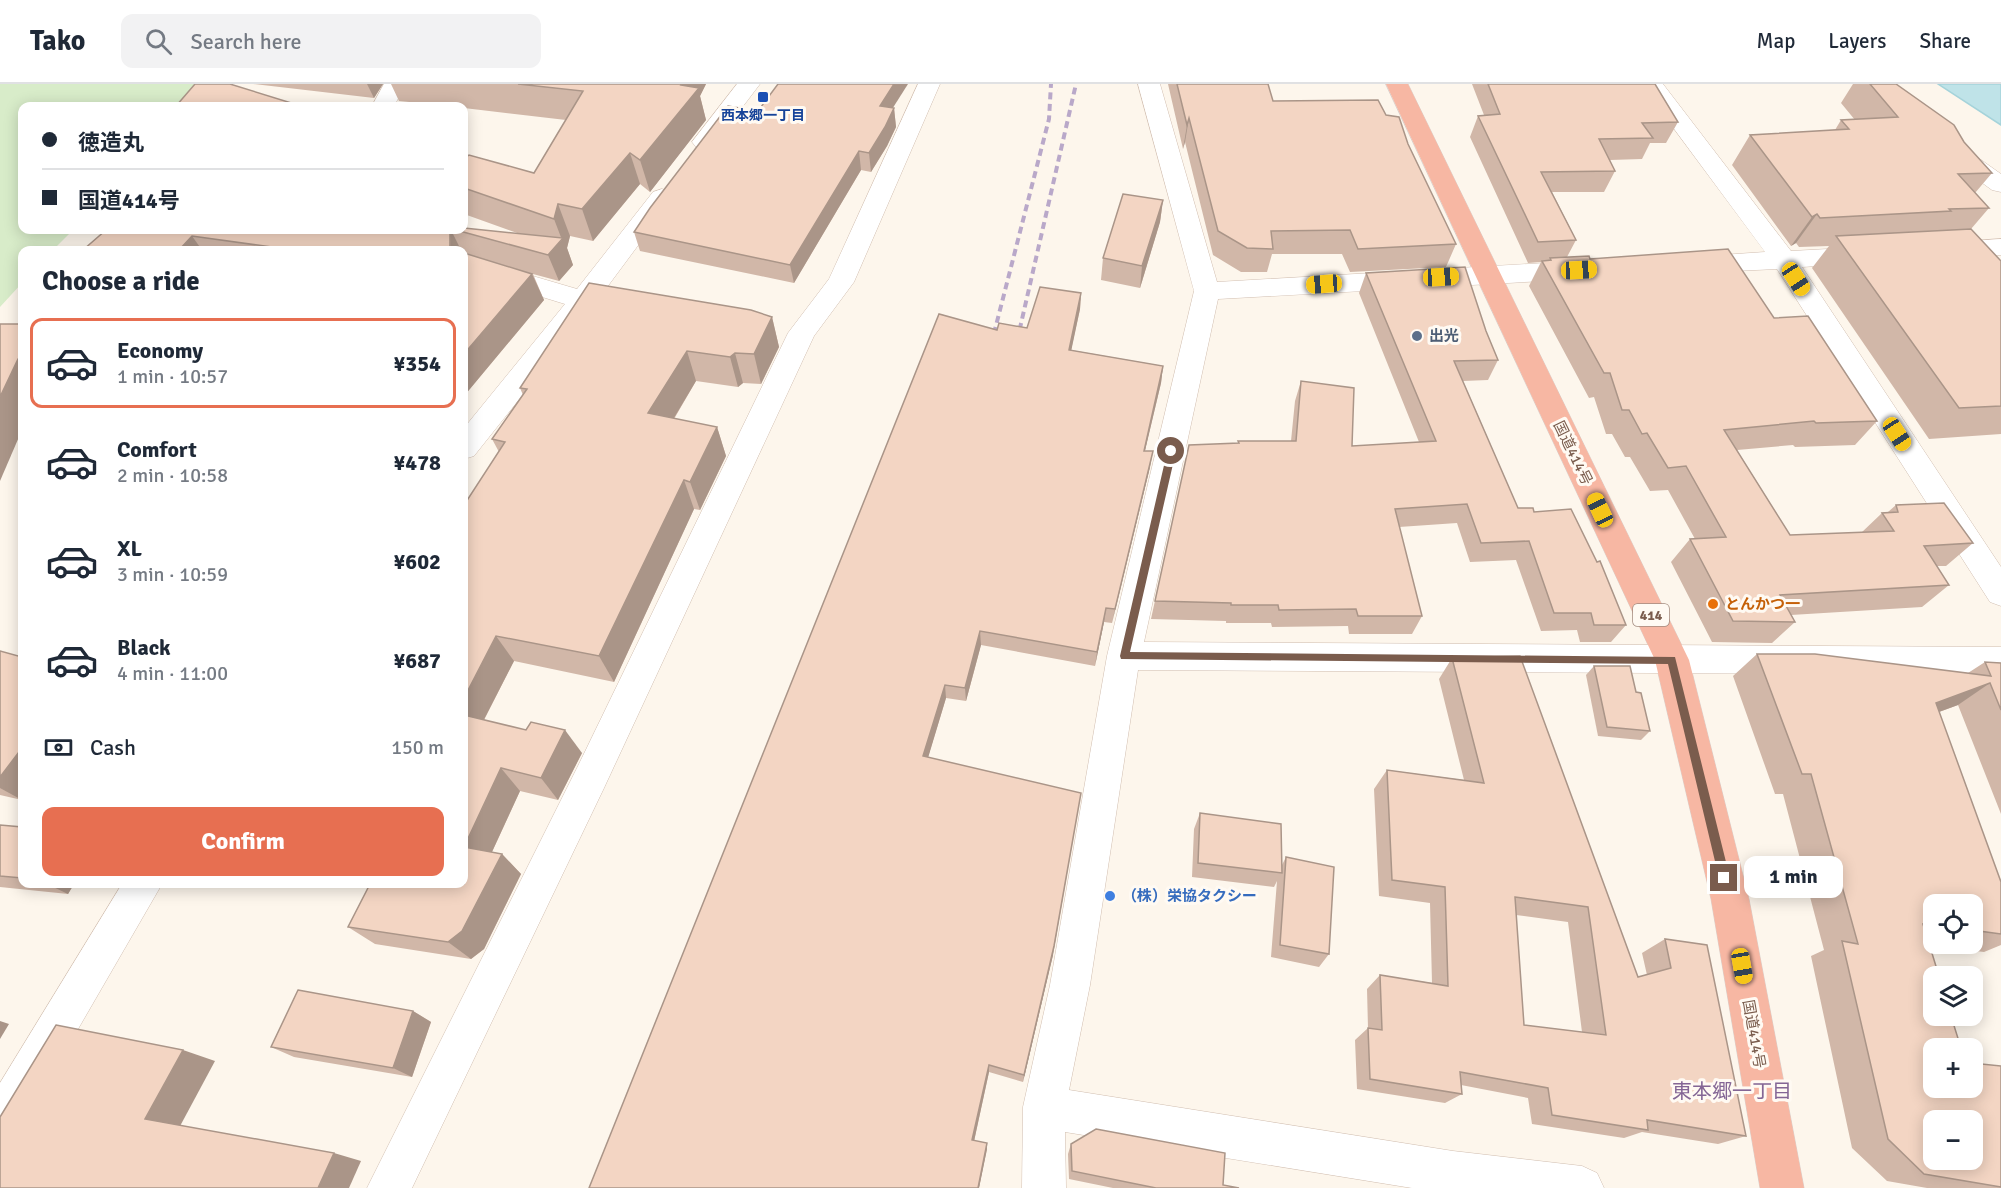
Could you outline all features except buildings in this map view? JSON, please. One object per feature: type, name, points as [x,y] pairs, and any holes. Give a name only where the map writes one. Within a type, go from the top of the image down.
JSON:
[{"type":"highway","name":"国道414号","points":[[1397,84],[1672,660],[1730,899],[1782,1188]]},
{"type":"street","points":[[387,102],[395,84]]},
{"type":"street","points":[[468,443],[583,300],[749,84]]},
{"type":"street","points":[[389,1188],[585,788],[791,332],[841,282],[929,84]]},
{"type":"street","points":[[1044,1188],[1044,1107],[1070,985],[1125,656],[1208,291],[1149,84]]},
{"type":"street","points":[[1652,84],[1784,260],[2001,593]]},
{"type":"street","points":[[1937,140],[2001,185]]},
{"type":"street","points":[[1921,252],[2001,247]]},
{"type":"street","points":[[1665,266],[1887,254]]},
{"type":"street","points":[[468,265],[583,300],[629,307]]},
{"type":"street","points":[[1208,291],[1606,269]]},
{"type":"street","points":[[1125,656],[2001,661]]},
{"type":"street","points":[[0,1123],[141,888]]},
{"type":"street","points":[[1044,1107],[1453,1180],[1582,1188]]},
{"type":"green space","points":[[0,84],[208,84],[191,102],[18,102],[18,234],[69,234],[57,246],[18,246],[18,287],[0,307]]},
{"type":"water","points":[[1938,84],[2001,84],[2001,125]]},
{"type":"railway","points":[[991,345],[1049,119],[1051,84]]},
{"type":"railway","points":[[1017,341],[1076,84]]},
{"type":"place","name":"西本郷一丁目","points":[[763,97]]},
{"type":"place","name":"出光","points":[[1417,336]]},
{"type":"place","name":"とんかつ一","points":[[1713,604]]},
{"type":"place","name":"（株）栄協タクシー","points":[[1110,896]]},
{"type":"district","name":"東本郷一丁目","points":[[1732,1091]]},
{"type":"route","points":[[1171,451],[1125,656],[1672,660],[1724,878]]}]
